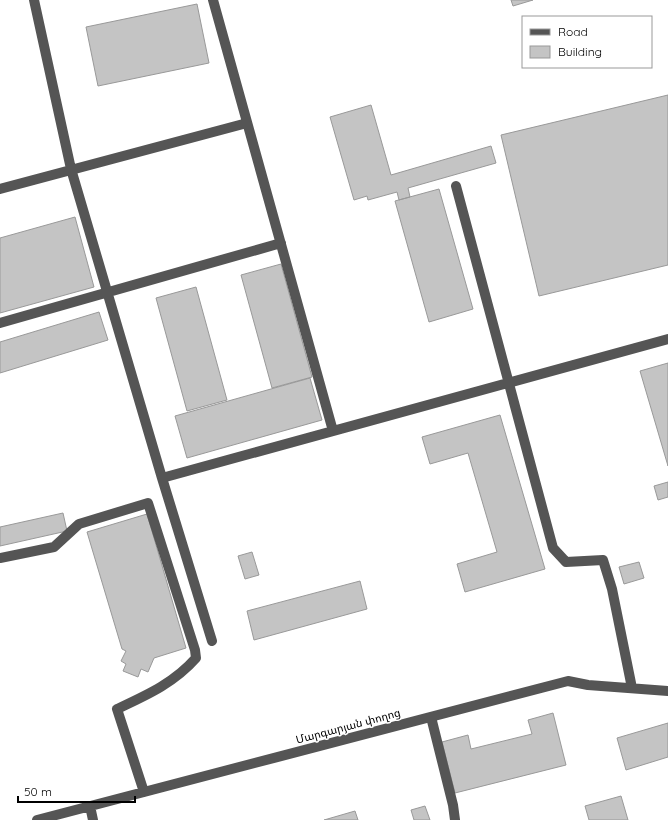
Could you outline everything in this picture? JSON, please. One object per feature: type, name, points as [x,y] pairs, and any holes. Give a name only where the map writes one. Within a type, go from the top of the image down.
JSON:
[{"type":"street","points":[[34,0],[71,169],[162,478],[212,641]]},
{"type":"street","points":[[213,0],[333,431]]},
{"type":"street","points":[[0,189],[247,123]]},
{"type":"street","points":[[456,186],[553,548],[566,562],[603,560],[612,589],[632,688]]},
{"type":"street","points":[[0,323],[281,243]]},
{"type":"street","points":[[162,478],[508,382],[668,340]]},
{"type":"street","points":[[0,558],[54,547],[79,524],[148,503],[196,658],[184,672],[159,689],[118,709],[144,792]]},
{"type":"street","name":"Մարգարյան փողոց","points":[[37,820],[568,681],[588,685],[668,691]]},
{"type":"street","points":[[431,717],[453,805],[455,820]]},
{"type":"street","points":[[90,806],[93,820]]},
{"type":"building","points":[[511,0],[533,0],[513,6]]},
{"type":"building","points":[[197,4],[209,63],[98,86],[86,27]]},
{"type":"building","points":[[668,95],[668,265],[539,296],[501,135]]},
{"type":"building","points":[[371,105],[391,175],[491,146],[496,163],[408,188],[410,197],[399,200],[397,192],[368,200],[367,196],[354,200],[330,117]]},
{"type":"building","points":[[439,189],[473,309],[429,322],[395,201]]},
{"type":"building","points":[[75,217],[94,287],[0,313],[0,238]]},
{"type":"building","points":[[281,264],[312,377],[272,388],[241,275]]},
{"type":"building","points":[[196,287],[227,400],[187,411],[156,298]]},
{"type":"building","points":[[99,312],[108,340],[0,373],[0,342]]},
{"type":"building","points":[[668,363],[668,466],[640,371]]},
{"type":"building","points":[[310,378],[322,420],[187,458],[175,416]]},
{"type":"building","points":[[500,415],[545,569],[465,592],[457,564],[497,552],[468,453],[430,464],[422,437]]},
{"type":"building","points":[[668,482],[668,497],[658,500],[654,486]]},
{"type":"building","points":[[63,513],[67,531],[0,546],[0,527]]},
{"type":"building","points":[[147,514],[186,648],[154,658],[148,672],[141,669],[138,677],[123,671],[126,664],[121,661],[126,651],[122,649],[87,532]]},
{"type":"building","points":[[252,552],[259,575],[245,579],[238,556]]},
{"type":"building","points":[[639,562],[644,578],[624,584],[619,567]]},
{"type":"building","points":[[360,581],[367,609],[254,640],[247,611]]},
{"type":"building","points":[[553,713],[566,765],[455,793],[442,742],[468,735],[471,749],[532,734],[528,720]]},
{"type":"building","points":[[668,723],[668,757],[626,770],[617,738]]},
{"type":"building","points":[[621,796],[628,820],[589,820],[585,806]]},
{"type":"building","points":[[425,806],[430,820],[414,820],[411,810]]},
{"type":"building","points":[[355,811],[358,820],[324,820]]}]
